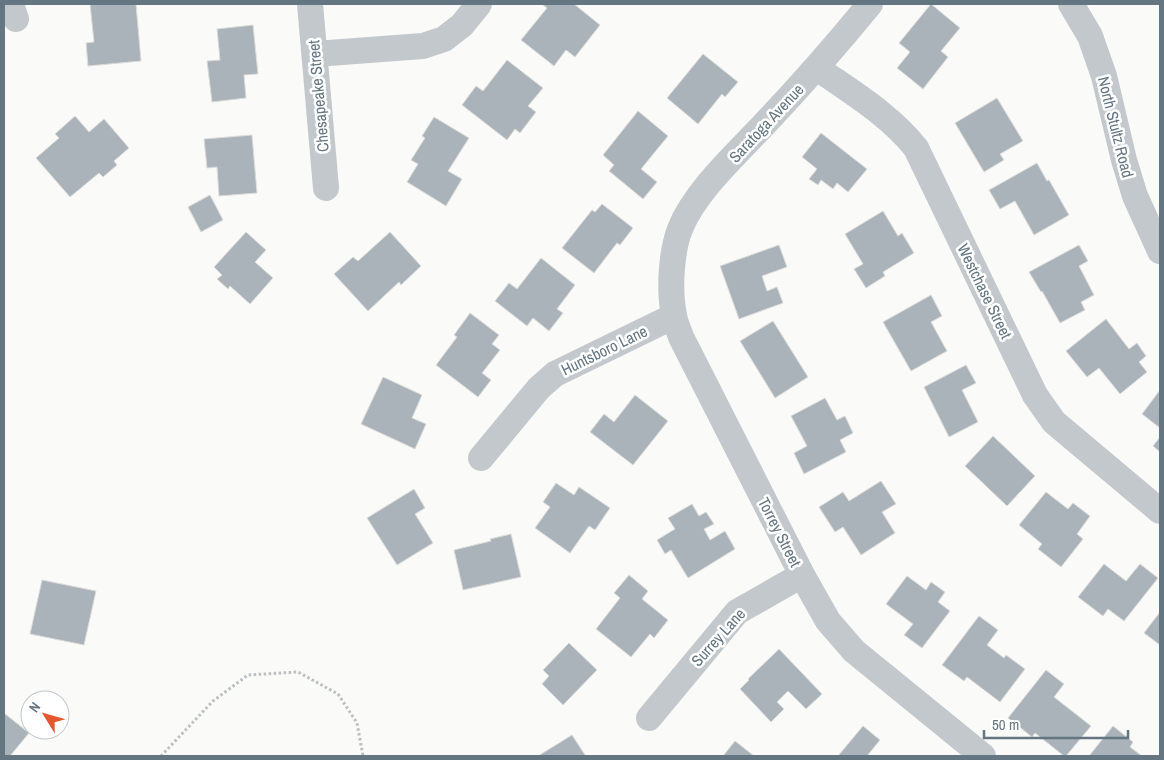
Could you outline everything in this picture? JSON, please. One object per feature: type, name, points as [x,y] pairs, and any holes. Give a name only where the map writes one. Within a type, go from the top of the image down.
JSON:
[{"type":"street","name":"Chesapeake Street","points":[[310,4],[326,188]]},
{"type":"street","points":[[315,54],[423,46],[444,39],[462,25],[480,4]]},
{"type":"street","name":"Saratoga Avenue","points":[[675,250],[679,230],[689,210],[706,187],[817,68],[870,4]]},
{"type":"street","name":"North Stultz Road","points":[[1070,4],[1090,36],[1102,68],[1124,160],[1135,196],[1160,251]]},
{"type":"street","name":"Westchase Street","points":[[817,68],[893,123],[916,148],[1035,395],[1044,410],[1054,422],[1160,511]]},
{"type":"street","name":"Torrey Street","points":[[675,250],[671,294],[674,316],[681,337],[802,575],[828,621],[854,651],[982,756]]},
{"type":"street","name":"Huntsboro Lane","points":[[481,458],[538,388],[555,374],[674,316]]},
{"type":"street","name":"Surrey Lane","points":[[649,718],[737,612],[802,575]]},
{"type":"path","points":[[161,756],[213,700],[248,675],[298,672],[338,694],[357,722],[363,756]]},
{"type":"building","points":[[90,4],[136,4],[141,61],[88,66],[86,43],[94,42]]},
{"type":"building","points":[[542,4],[574,4],[600,25],[575,57],[566,50],[554,66],[521,40],[547,8]]},
{"type":"building","points":[[931,4],[960,28],[941,51],[948,57],[923,89],[897,68],[910,52],[899,43]]},
{"type":"building","points":[[253,25],[258,74],[244,75],[246,98],[212,102],[207,61],[220,60],[217,29]]},
{"type":"building","points":[[703,54],[738,82],[725,97],[722,94],[698,124],[667,98]]},
{"type":"building","points":[[507,60],[543,88],[528,106],[536,112],[520,133],[515,129],[507,140],[462,105],[476,86],[483,91]]},
{"type":"building","points":[[997,98],[1023,141],[1000,154],[1004,160],[984,172],[955,123]]},
{"type":"building","points":[[638,111],[668,136],[641,169],[657,182],[643,199],[609,171],[614,165],[603,155]]},
{"type":"building","points":[[75,116],[89,132],[104,119],[129,148],[114,161],[117,165],[103,177],[99,173],[70,197],[36,158],[59,138],[55,134]]},
{"type":"building","points":[[434,117],[469,138],[448,171],[462,179],[446,206],[407,182],[418,164],[411,160],[425,138],[422,136]]},
{"type":"building","points":[[821,133],[867,169],[848,192],[837,183],[833,189],[821,180],[818,185],[809,179],[817,169],[802,157]]},
{"type":"building","points":[[252,135],[257,193],[219,196],[217,167],[207,168],[204,139]]},
{"type":"building","points":[[1037,163],[1069,215],[1034,235],[1015,201],[1000,209],[989,190]]},
{"type":"building","points":[[210,195],[223,220],[201,232],[188,207]]},
{"type":"building","points":[[602,204],[633,228],[620,245],[617,243],[594,273],[562,248],[592,210],[595,212]]},
{"type":"building","points":[[883,211],[898,236],[902,233],[914,253],[883,272],[885,276],[866,288],[854,269],[863,264],[845,234]]},
{"type":"building","points":[[246,232],[266,250],[255,262],[273,278],[250,304],[230,286],[228,289],[217,279],[222,275],[214,267]]},
{"type":"building","points":[[390,232],[421,266],[401,285],[399,282],[368,311],[334,274],[353,257],[358,261]]},
{"type":"building","points":[[779,245],[787,267],[762,276],[767,291],[777,287],[783,303],[739,319],[720,266]]},
{"type":"building","points":[[1079,245],[1088,261],[1079,266],[1094,295],[1081,302],[1085,310],[1060,323],[1029,272]]},
{"type":"building","points":[[541,258],[575,285],[557,309],[563,313],[549,331],[533,318],[527,326],[495,301],[509,283],[517,289]]},
{"type":"building","points":[[931,295],[942,316],[931,322],[947,351],[911,371],[883,322]]},
{"type":"building","points":[[470,313],[499,335],[492,344],[500,350],[482,373],[491,380],[478,397],[436,365],[457,337],[454,335]]},
{"type":"building","points":[[1106,319],[1129,349],[1137,343],[1146,356],[1139,362],[1147,372],[1120,394],[1099,368],[1087,377],[1066,351]]},
{"type":"building","points":[[773,321],[808,377],[775,398],[740,341]]},
{"type":"building","points":[[966,365],[976,383],[962,390],[978,422],[949,437],[924,387]]},
{"type":"building","points":[[383,377],[422,395],[412,418],[426,424],[415,449],[361,424]]},
{"type":"building","points":[[1160,390],[1160,428],[1142,414]]},
{"type":"building","points":[[635,395],[668,421],[633,465],[590,432],[604,414],[614,422]]},
{"type":"building","points":[[825,398],[837,420],[845,416],[853,433],[840,440],[846,452],[804,474],[794,453],[807,446],[791,416]]},
{"type":"building","points":[[993,436],[1035,476],[1007,506],[965,466]]},
{"type":"building","points":[[1160,437],[1160,452],[1153,446]]},
{"type":"building","points":[[881,481],[896,504],[882,512],[895,533],[861,555],[843,527],[835,532],[819,507],[843,492],[849,501]]},
{"type":"building","points":[[556,483],[574,495],[579,487],[610,508],[595,530],[589,526],[570,553],[535,528],[550,507],[543,502]]},
{"type":"building","points":[[414,489],[425,508],[415,514],[433,543],[397,565],[367,518]]},
{"type":"building","points":[[1046,492],[1068,509],[1073,503],[1090,516],[1077,534],[1083,539],[1061,567],[1038,549],[1042,544],[1019,525]]},
{"type":"building","points":[[692,504],[699,516],[706,512],[714,524],[704,529],[710,540],[725,531],[735,549],[688,578],[671,550],[665,554],[657,540],[675,529],[668,518]]},
{"type":"building","points":[[511,534],[521,577],[463,590],[454,550]]},
{"type":"building","points":[[1104,564],[1126,581],[1140,564],[1158,578],[1124,621],[1108,609],[1103,616],[1078,597]]},
{"type":"building","points":[[629,575],[648,591],[642,599],[668,620],[654,638],[650,634],[631,657],[596,629],[620,598],[614,593]]},
{"type":"building","points":[[907,576],[926,590],[931,582],[945,592],[938,602],[950,611],[922,648],[904,635],[913,624],[886,604]]},
{"type":"building","points":[[42,580],[96,591],[84,645],[30,634]]},
{"type":"building","points":[[1160,612],[1160,645],[1144,633]]},
{"type":"building","points":[[979,616],[998,630],[987,645],[1004,658],[1006,655],[1025,669],[1000,702],[967,677],[964,681],[942,665]]},
{"type":"building","points":[[569,643],[597,670],[563,705],[542,684],[549,676],[543,670]]},
{"type":"building","points":[[779,649],[822,694],[806,709],[788,691],[777,702],[784,709],[771,722],[740,689]]},
{"type":"building","points":[[1046,670],[1064,684],[1054,697],[1091,726],[1066,756],[1035,733],[1032,737],[1008,718]]},
{"type":"building","points":[[4,713],[20,726],[20,740],[23,740],[10,756],[4,756]]},
{"type":"building","points":[[863,726],[880,740],[867,756],[838,756]]},
{"type":"building","points":[[1113,726],[1133,742],[1130,747],[1142,756],[1089,756]]},
{"type":"building","points":[[572,735],[585,755],[538,756]]},
{"type":"building","points":[[735,741],[754,756],[723,756]]}]
